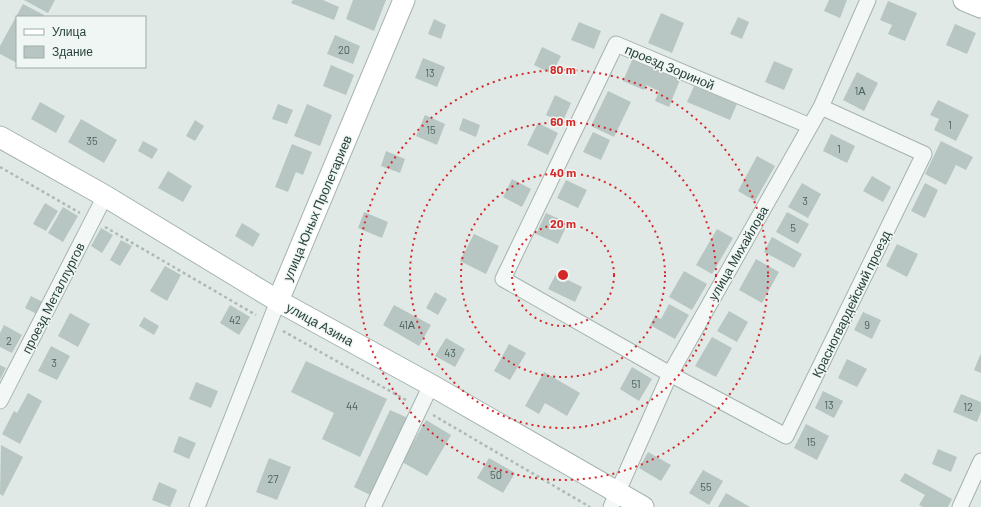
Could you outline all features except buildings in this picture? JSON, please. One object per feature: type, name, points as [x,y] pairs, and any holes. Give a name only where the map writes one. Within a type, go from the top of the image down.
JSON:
[{"type":"main road","name":"улица Юных Пролетариев","points":[[278,301],[404,0]]},
{"type":"main road","points":[[964,0],[981,7]]},
{"type":"main road","name":"улица Азина","points":[[0,137],[105,196],[278,301],[431,385],[615,500],[643,507]]},
{"type":"street","name":"улица Михайлова","points":[[615,500],[670,374],[821,107],[868,0]]},
{"type":"street","name":"проезд Зориной","points":[[670,374],[503,280],[616,44],[810,126]]},
{"type":"street","name":"Красногвардейский проезд","points":[[670,374],[786,436],[924,154],[821,107]]},
{"type":"street","name":"проезд Металлургов","points":[[0,401],[105,196]]},
{"type":"street","name":"улица Юных Пролетариев","points":[[198,507],[278,301]]},
{"type":"street","points":[[373,507],[431,385]]},
{"type":"street","points":[[960,507],[981,461]]},
{"type":"path","points":[[0,167],[590,507]]}]
